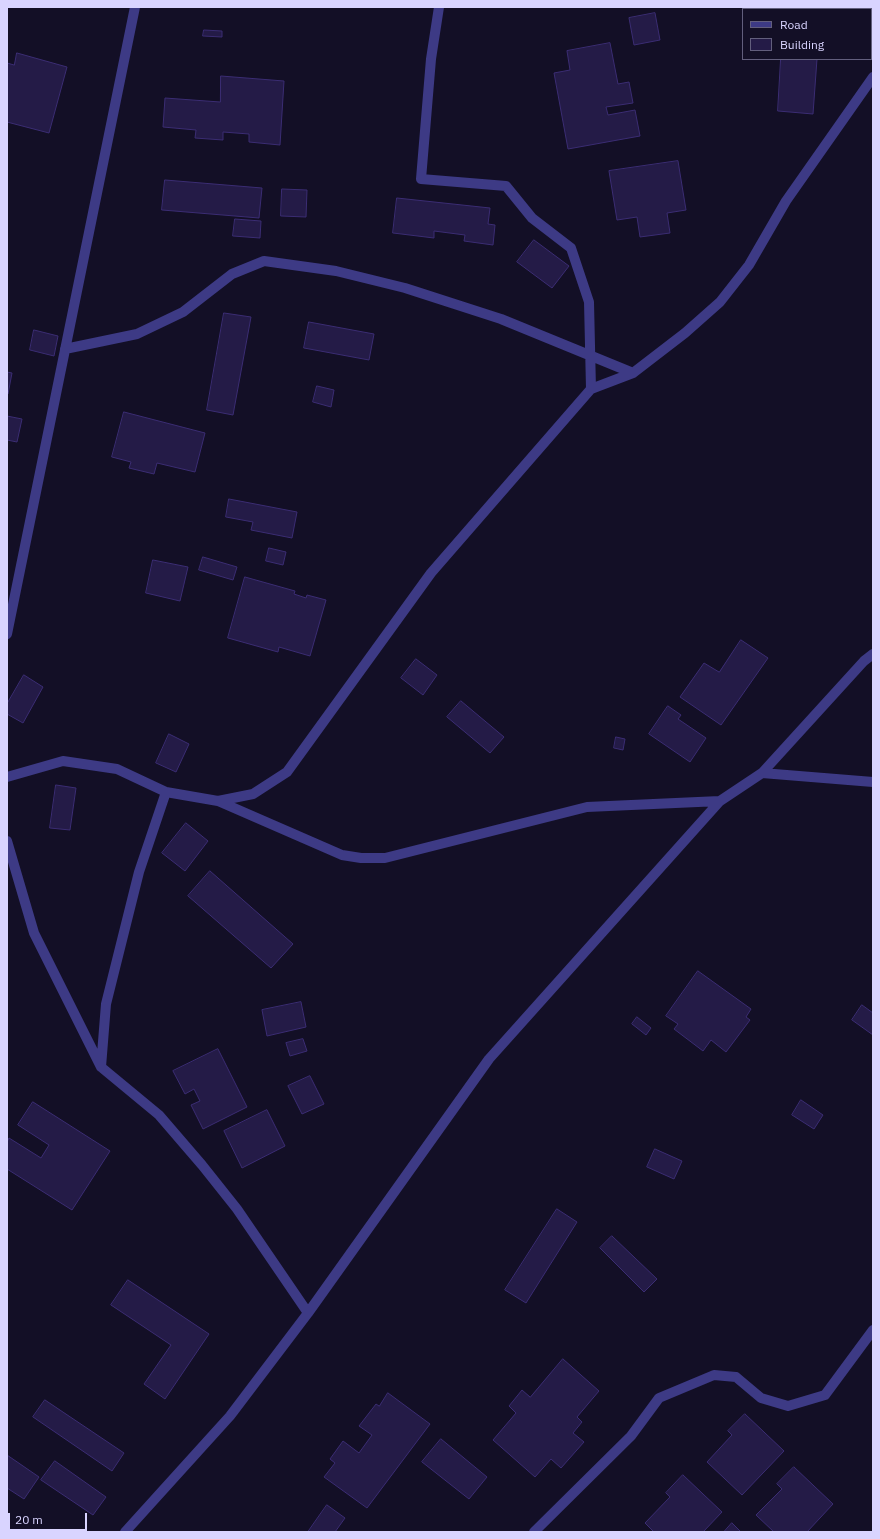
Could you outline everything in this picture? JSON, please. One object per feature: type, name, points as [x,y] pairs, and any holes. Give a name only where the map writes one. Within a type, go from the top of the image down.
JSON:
[{"type":"street","points":[[7,634],[135,7]]},
{"type":"street","points":[[440,7],[431,59],[421,178],[506,186],[532,218],[571,248],[589,302],[592,356],[591,390]]},
{"type":"street","points":[[218,801],[253,794],[288,772],[431,573],[591,390],[633,373],[685,333],[720,302],[749,265],[786,201],[870,85],[873,77]]},
{"type":"street","points":[[65,348],[137,334],[183,312],[232,274],[264,261],[336,271],[405,288],[501,319],[633,373]]},
{"type":"street","points":[[125,1532],[230,1416],[308,1313],[489,1059],[720,800],[762,773],[864,661],[873,654]]},
{"type":"street","points":[[7,776],[64,761],[117,769],[166,792],[218,801],[342,855],[360,858],[385,858],[587,806],[720,800]]},
{"type":"street","points":[[762,773],[873,782]]},
{"type":"street","points":[[101,1066],[106,1004],[139,872],[166,792]]},
{"type":"street","points":[[7,841],[34,933],[101,1066],[159,1115],[202,1165],[237,1209],[308,1313]]},
{"type":"street","points":[[534,1532],[631,1436],[659,1398],[714,1375],[736,1377],[761,1398],[788,1406],[825,1395],[873,1330]]},
{"type":"building","points":[[655,13],[660,40],[634,45],[629,18]]},
{"type":"building","points":[[204,30],[222,31],[222,37],[203,36]]},
{"type":"building","points":[[610,43],[618,84],[629,82],[633,103],[606,107],[608,115],[635,110],[640,136],[568,149],[554,73],[570,70],[567,51]]},
{"type":"building","points":[[17,53],[67,67],[49,133],[7,122],[7,63],[14,65]]},
{"type":"building","points":[[781,60],[817,60],[813,114],[778,111]]},
{"type":"building","points":[[221,76],[284,81],[280,145],[249,142],[249,134],[223,132],[223,140],[195,138],[196,130],[163,127],[165,98],[220,102]]},
{"type":"building","points":[[678,161],[686,210],[667,213],[670,233],[640,237],[637,217],[617,220],[609,171]]},
{"type":"building","points":[[165,180],[262,188],[259,218],[162,210]]},
{"type":"building","points":[[282,189],[307,190],[306,217],[281,216]]},
{"type":"building","points":[[397,198],[490,208],[488,224],[495,225],[493,245],[464,241],[465,235],[434,231],[434,238],[393,233]]},
{"type":"building","points":[[235,219],[261,221],[260,238],[233,236]]},
{"type":"building","points":[[534,240],[569,266],[552,288],[517,262]]},
{"type":"building","points":[[224,313],[251,317],[233,415],[207,410]]},
{"type":"building","points":[[309,322],[374,334],[369,360],[304,348]]},
{"type":"building","points":[[34,330],[58,336],[54,356],[30,350]]},
{"type":"building","points":[[7,372],[12,373],[8,394],[7,394]]},
{"type":"building","points":[[317,386],[334,390],[331,407],[313,402]]},
{"type":"building","points":[[124,412],[205,433],[195,472],[157,463],[154,474],[129,468],[131,462],[112,457]]},
{"type":"building","points":[[7,416],[22,419],[17,442],[7,440]]},
{"type":"building","points":[[229,499],[297,512],[292,538],[251,530],[253,522],[226,517]]},
{"type":"building","points":[[269,548],[286,552],[283,565],[266,561]]},
{"type":"building","points":[[203,557],[237,567],[233,580],[199,570]]},
{"type":"building","points":[[153,560],[188,567],[180,601],[146,593]]},
{"type":"building","points":[[245,577],[295,591],[294,594],[306,598],[307,595],[326,600],[310,656],[279,647],[278,652],[228,638]]},
{"type":"building","points":[[741,640],[768,658],[721,725],[680,697],[704,663],[719,672]]},
{"type":"building","points":[[416,659],[437,675],[423,695],[401,678]]},
{"type":"building","points":[[24,675],[43,687],[23,723],[7,714],[7,704]]},
{"type":"building","points":[[461,701],[504,737],[490,753],[447,717]]},
{"type":"building","points":[[668,706],[681,715],[678,719],[706,738],[690,762],[649,734]]},
{"type":"building","points":[[169,734],[189,744],[176,772],[156,763]]},
{"type":"building","points":[[616,737],[625,739],[623,750],[614,748]]},
{"type":"building","points":[[56,785],[76,788],[70,830],[50,828]]},
{"type":"building","points":[[186,823],[208,841],[185,871],[162,853]]},
{"type":"building","points":[[210,871],[293,944],[271,968],[188,896]]},
{"type":"building","points":[[698,971],[751,1009],[746,1017],[750,1020],[726,1052],[711,1040],[703,1051],[674,1029],[678,1024],[666,1016]]},
{"type":"building","points":[[301,1002],[306,1027],[267,1036],[262,1010]]},
{"type":"building","points":[[862,1005],[873,1013],[873,1035],[852,1020]]},
{"type":"building","points":[[637,1017],[651,1028],[646,1035],[632,1024]]},
{"type":"building","points":[[303,1039],[307,1051],[290,1056],[286,1043]]},
{"type":"building","points":[[218,1049],[247,1107],[203,1129],[191,1105],[200,1101],[194,1089],[185,1094],[173,1071]]},
{"type":"building","points":[[310,1076],[324,1104],[302,1114],[288,1086]]},
{"type":"building","points":[[801,1100],[823,1115],[814,1129],[792,1115]]},
{"type":"building","points":[[33,1102],[110,1151],[72,1210],[7,1169],[7,1142],[9,1138],[41,1158],[49,1145],[18,1125]]},
{"type":"building","points":[[267,1110],[285,1146],[242,1168],[224,1131]]},
{"type":"building","points":[[655,1149],[682,1161],[674,1179],[647,1167]]},
{"type":"building","points":[[557,1209],[577,1222],[526,1303],[505,1290]]},
{"type":"building","points":[[612,1236],[657,1279],[644,1292],[600,1248]]},
{"type":"building","points":[[128,1280],[209,1334],[165,1399],[144,1384],[171,1345],[111,1305]]},
{"type":"building","points":[[563,1359],[599,1391],[577,1417],[582,1422],[573,1433],[584,1442],[561,1468],[551,1459],[535,1477],[493,1440],[516,1413],[509,1406],[522,1390],[530,1397]]},
{"type":"building","points":[[388,1393],[430,1424],[367,1508],[324,1477],[335,1463],[330,1459],[343,1441],[359,1453],[372,1435],[359,1426],[376,1404],[379,1406]]},
{"type":"building","points":[[45,1400],[124,1453],[112,1471],[33,1417]]},
{"type":"building","points":[[745,1414],[784,1451],[742,1495],[707,1462],[732,1435],[728,1431]]},
{"type":"building","points":[[441,1439],[487,1477],[469,1499],[422,1462]]},
{"type":"building","points":[[7,1455],[39,1477],[24,1499],[7,1488]]},
{"type":"building","points":[[55,1461],[106,1497],[93,1515],[41,1480]]},
{"type":"building","points":[[794,1467],[833,1504],[807,1532],[774,1532],[756,1515],[782,1489],[777,1484]]},
{"type":"building","points":[[683,1475],[722,1512],[703,1532],[654,1532],[645,1523],[670,1497],[666,1493]]},
{"type":"building","points":[[327,1505],[345,1518],[335,1532],[308,1532]]},
{"type":"building","points":[[732,1523],[741,1532],[724,1532]]}]
